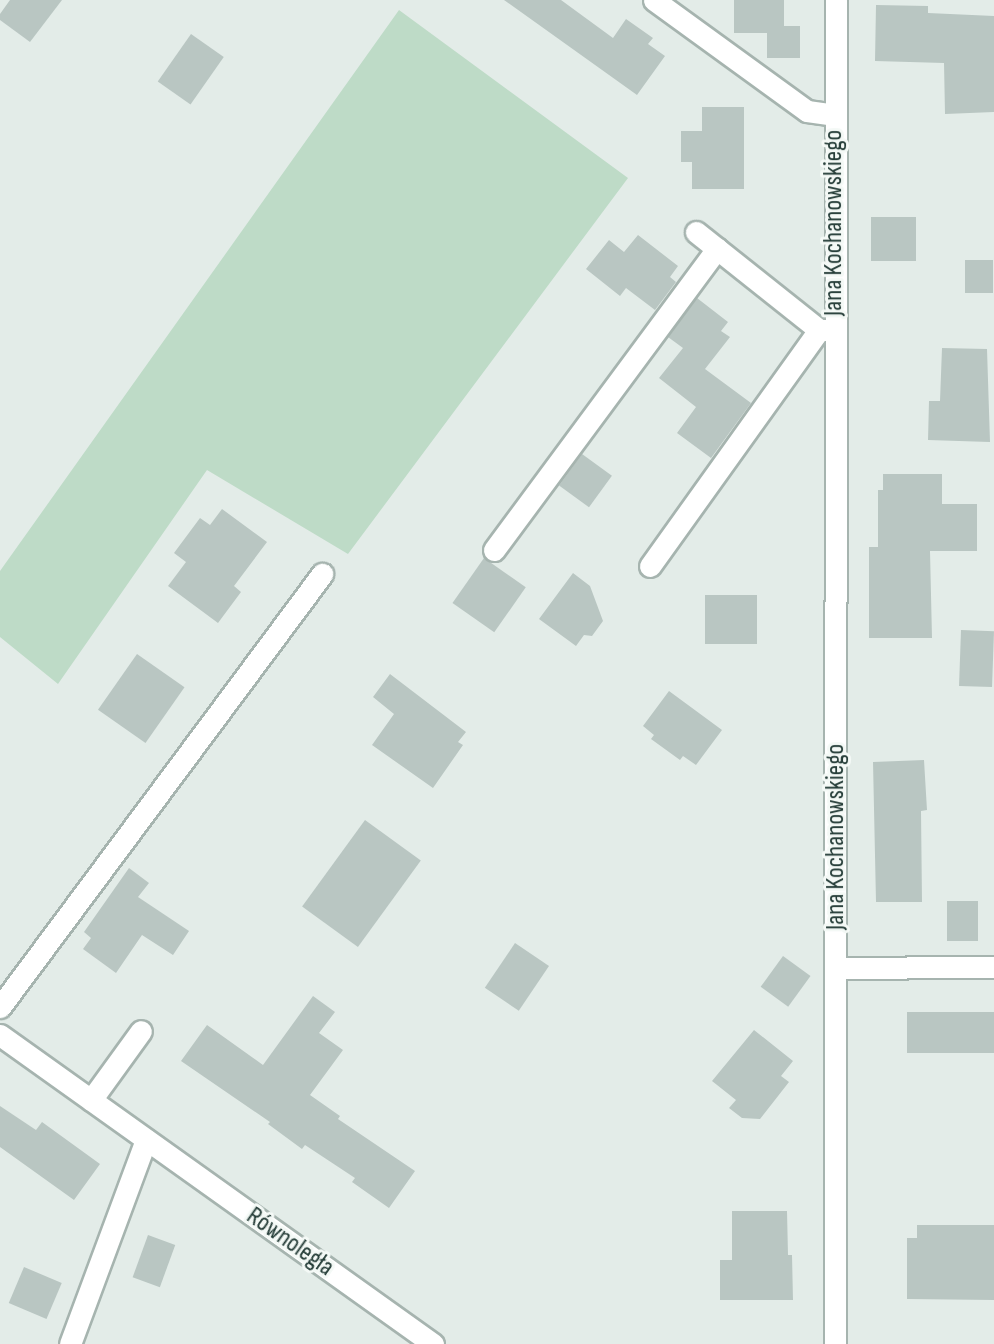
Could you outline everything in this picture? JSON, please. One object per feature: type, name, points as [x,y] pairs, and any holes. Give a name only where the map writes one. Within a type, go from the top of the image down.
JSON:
[{"type":"street","name":"Jana Kochanowskiego","points":[[654,0],[807,111],[834,115]]},
{"type":"street","name":"Jana Kochanowskiego","points":[[835,1344],[836,968],[826,330],[836,0]]},
{"type":"street","name":"Jana Kochanowskiego","points":[[696,232],[826,330]]},
{"type":"street","points":[[494,550],[717,249]]},
{"type":"street","name":"Jana Kochanowskiego","points":[[650,566],[826,330]]},
{"type":"street","points":[[0,1007],[322,574]]},
{"type":"street","points":[[836,968],[994,967]]},
{"type":"street","points":[[91,1100],[141,1031]]},
{"type":"street","name":"Równoległa","points":[[0,1035],[433,1344]]},
{"type":"street","points":[[70,1344],[146,1140]]},
{"type":"green space","points":[[399,10],[628,178],[348,554],[207,470],[58,684],[0,637],[0,571]]},
{"type":"building","points":[[10,0],[62,0],[30,42],[0,20],[0,14]]},
{"type":"building","points":[[504,0],[561,0],[613,38],[626,19],[653,38],[648,44],[665,56],[637,95]]},
{"type":"building","points":[[734,0],[784,0],[784,26],[800,26],[800,58],[767,58],[767,33],[734,33]]},
{"type":"building","points":[[876,5],[928,6],[928,13],[994,16],[994,112],[945,114],[944,63],[875,61]]},
{"type":"building","points":[[191,34],[224,57],[190,104],[158,82]]},
{"type":"building","points":[[702,107],[744,107],[744,189],[692,189],[692,162],[681,162],[681,131],[702,131]]},
{"type":"building","points":[[871,217],[916,217],[916,261],[871,261]]},
{"type":"building","points":[[638,235],[678,266],[670,277],[676,282],[655,310],[626,288],[620,296],[586,269],[609,240],[624,252]]},
{"type":"building","points":[[965,260],[993,260],[993,293],[965,293]]},
{"type":"building","points":[[697,298],[728,322],[721,331],[730,337],[705,369],[751,403],[711,458],[677,433],[696,407],[659,378],[683,348],[668,337]]},
{"type":"building","points":[[942,348],[987,349],[990,442],[928,440],[929,401],[940,401]]},
{"type":"building","points":[[582,454],[612,476],[589,507],[559,486]]},
{"type":"building","points":[[883,474],[942,474],[942,504],[977,504],[977,551],[930,551],[932,638],[869,638],[869,547],[878,547],[878,490],[883,490]]},
{"type":"building","points":[[222,509],[267,542],[234,586],[241,592],[218,623],[168,586],[186,562],[174,553],[200,518],[210,525]]},
{"type":"building","points":[[484,558],[526,587],[494,632],[452,603]]},
{"type":"building","points":[[573,573],[590,586],[603,621],[592,636],[584,635],[576,646],[539,619]]},
{"type":"building","points":[[705,595],[757,595],[757,644],[705,644]]},
{"type":"building","points":[[961,630],[994,631],[992,687],[959,686]]},
{"type":"building","points":[[137,654],[185,687],[146,743],[98,710]]},
{"type":"building","points":[[390,674],[466,732],[458,742],[463,745],[433,788],[372,745],[394,714],[373,697]]},
{"type":"building","points":[[669,691],[722,730],[696,765],[683,756],[680,760],[651,739],[654,735],[643,726]]},
{"type":"building","points":[[924,760],[927,810],[921,811],[922,902],[876,902],[873,762]]},
{"type":"building","points":[[365,820],[421,861],[358,947],[302,907]]},
{"type":"building","points":[[129,868],[149,883],[138,897],[189,931],[173,955],[142,935],[116,973],[83,949],[91,938],[84,932]]},
{"type":"building","points":[[947,901],[978,901],[978,941],[947,941]]},
{"type":"building","points":[[515,943],[549,966],[519,1011],[485,988]]},
{"type":"building","points":[[783,956],[811,976],[788,1007],[761,987]]},
{"type":"building","points":[[313,996],[335,1012],[319,1033],[343,1050],[310,1095],[340,1116],[338,1119],[415,1171],[389,1208],[352,1182],[355,1178],[305,1145],[302,1149],[268,1124],[270,1122],[181,1061],[207,1025],[263,1065]]},
{"type":"building","points":[[907,1012],[994,1012],[994,1053],[907,1053]]},
{"type":"building","points":[[754,1030],[793,1061],[781,1076],[789,1082],[760,1119],[742,1118],[729,1108],[736,1100],[712,1081]]},
{"type":"building","points":[[0,1106],[36,1130],[42,1122],[100,1164],[74,1200],[0,1147]]},
{"type":"building","points":[[732,1211],[787,1211],[793,1300],[720,1300],[720,1260],[732,1260]]},
{"type":"building","points":[[917,1225],[994,1225],[994,1300],[907,1299],[907,1238],[917,1238]]},
{"type":"building","points":[[148,1235],[175,1245],[160,1287],[133,1277]]},
{"type":"building","points":[[24,1267],[62,1283],[47,1319],[9,1303]]}]
